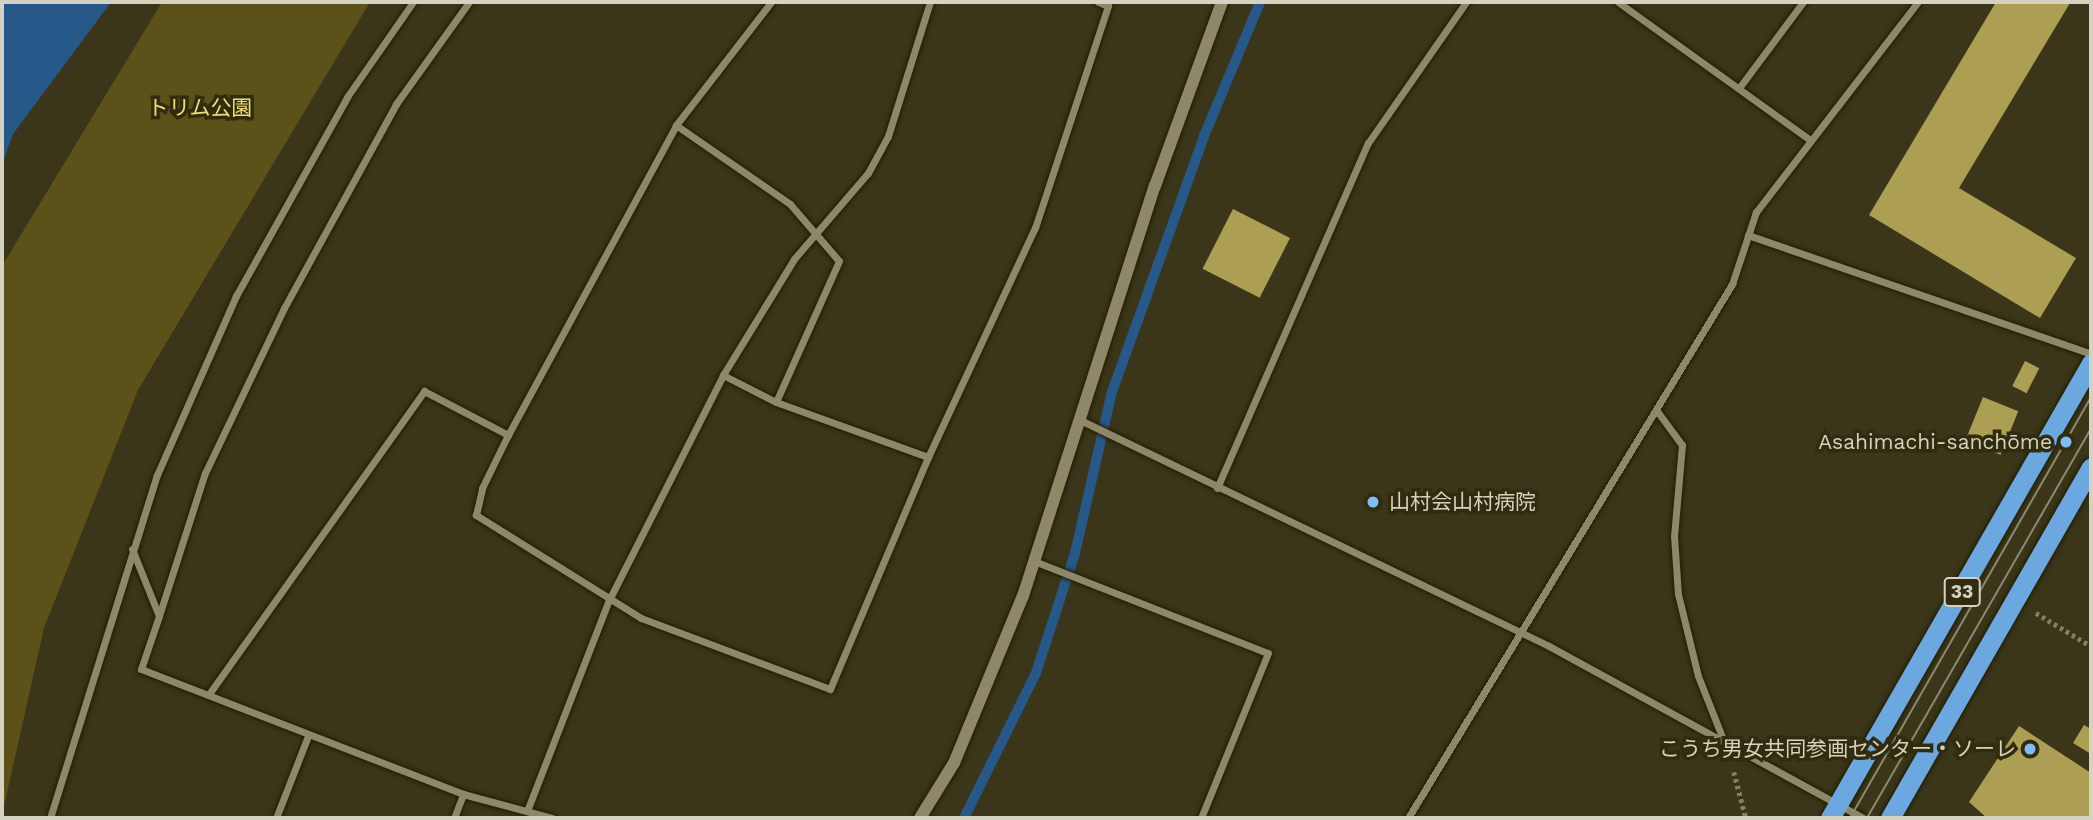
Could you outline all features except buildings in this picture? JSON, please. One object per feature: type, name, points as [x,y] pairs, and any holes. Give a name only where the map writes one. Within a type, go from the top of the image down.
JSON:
[{"type":"highway","name":"33","points":[[1834,811],[2091,363]]},
{"type":"highway","name":"33","points":[[1890,818],[2091,467]]},
{"type":"street","points":[[50,818],[131,549],[236,296],[347,97],[413,2]]},
{"type":"street","points":[[469,2],[396,104],[284,308],[205,473],[141,669],[463,794],[552,818]]},
{"type":"street","points":[[771,2],[676,125],[508,435],[481,488],[476,515],[609,600],[830,689],[928,457],[1035,228],[1108,6],[1098,2]]},
{"type":"street","points":[[527,811],[609,600],[723,374],[819,230],[868,173],[888,136],[930,2]]},
{"type":"street","points":[[920,818],[954,763],[1033,560],[1077,419],[1222,2]]},
{"type":"street","points":[[1217,488],[1368,143],[1466,2]]},
{"type":"street","points":[[1739,88],[1803,2]]},
{"type":"street","points":[[1408,818],[1523,634],[1732,284],[1756,212],[1917,2]]},
{"type":"street","points":[[1624,3],[1810,140]]},
{"type":"street","points":[[676,125],[819,230],[839,261],[776,401]]},
{"type":"street","points":[[1748,235],[2091,354]]},
{"type":"street","points":[[723,374],[776,401],[928,457]]},
{"type":"street","points":[[209,694],[424,391],[508,435]]},
{"type":"street","points":[[1657,411],[1682,445],[1674,536],[1678,594],[1698,676],[1724,739]]},
{"type":"street","points":[[1077,419],[1100,434],[1523,634],[1724,739],[1834,811],[1863,818]]},
{"type":"street","points":[[131,549],[159,616]]},
{"type":"street","points":[[1033,560],[1049,569],[1268,653],[1201,818]]},
{"type":"street","points":[[276,818],[308,736]]},
{"type":"street","points":[[454,818],[463,794]]},
{"type":"path","points":[[2014,600],[2091,646]]},
{"type":"path","points":[[1724,739],[1746,818]]},
{"type":"green space","name":"トリム公園","points":[[162,2],[370,2],[138,390],[44,628],[2,815],[2,266]]},
{"type":"water","points":[[2,2],[111,2],[13,134],[2,164]]},
{"type":"waterway","points":[[964,818],[1036,673],[1075,553],[1112,392],[1204,136],[1260,2]]},
{"type":"tram line","points":[[1850,818],[2091,398]]},
{"type":"tram line","points":[[1867,818],[2091,428]]},
{"type":"place","name":"Asahimachi-sanchōme","points":[[2066,442]]},
{"type":"place","name":"山村会山村病院","points":[[1373,502]]},
{"type":"place","name":"こうち男女共同参画センター・ソーレ","points":[[2030,749]]}]
